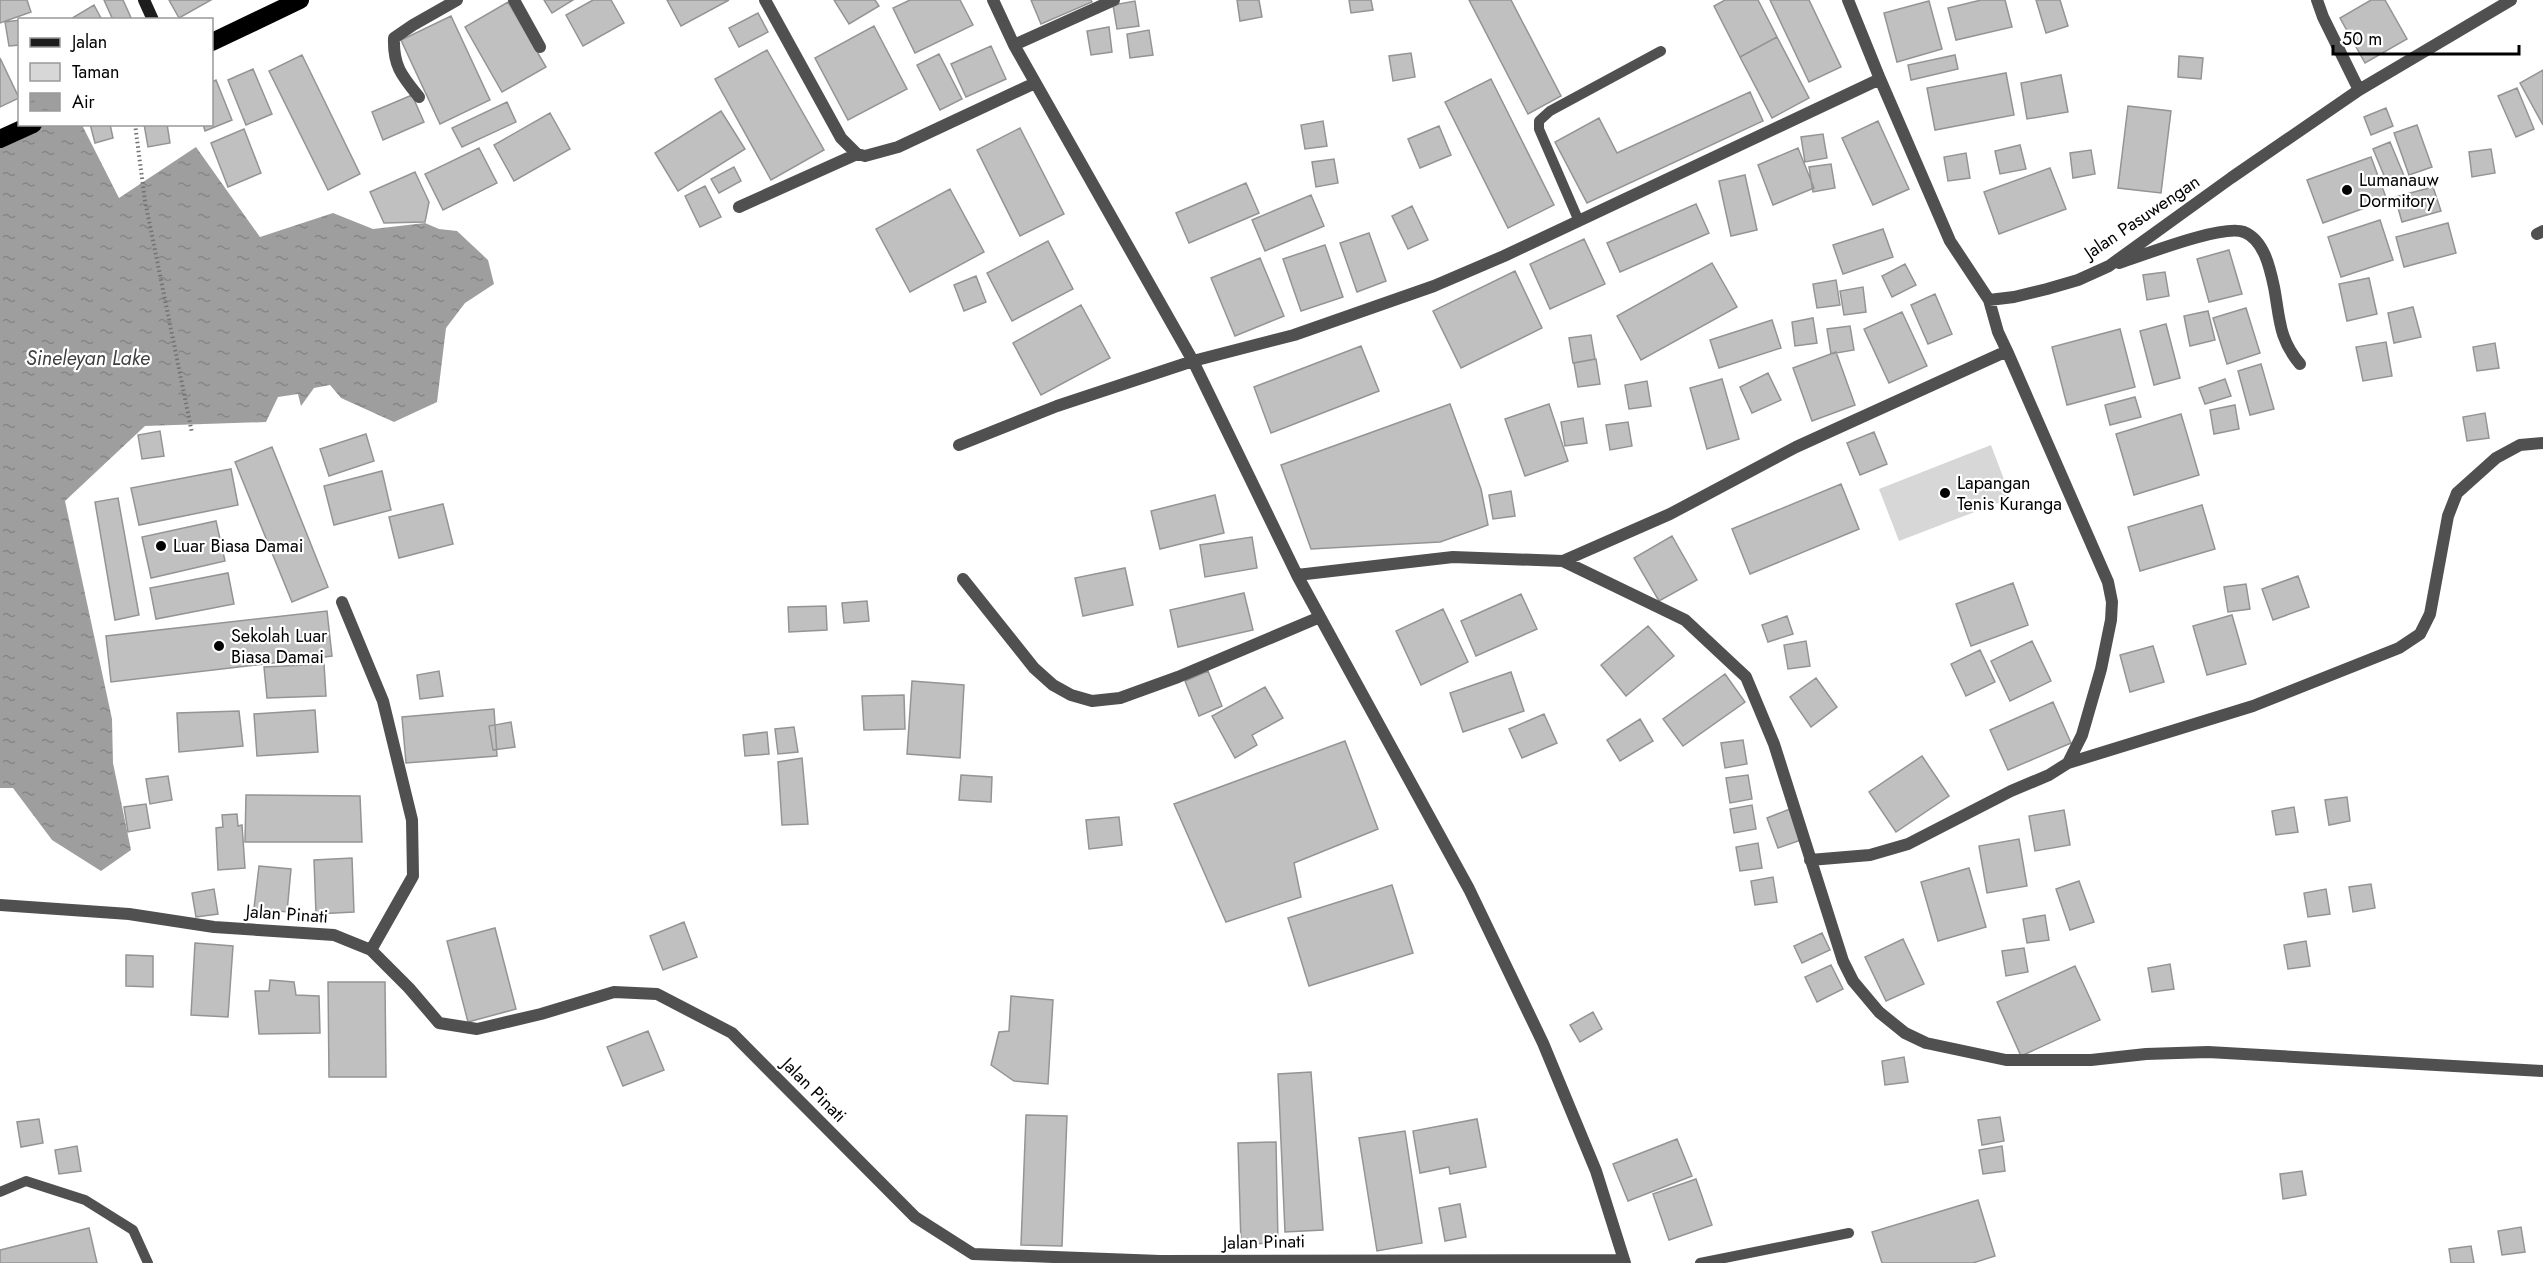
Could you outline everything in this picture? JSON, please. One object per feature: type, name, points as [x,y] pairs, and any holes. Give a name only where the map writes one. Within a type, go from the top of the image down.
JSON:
[{"type":"highway","points":[[213,42],[300,0]]},
{"type":"highway","points":[[0,139],[29,126]]},
{"type":"street","points":[[144,0],[152,18]]},
{"type":"street","points":[[418,97],[399,72],[393,54],[394,38],[457,0]]},
{"type":"street","points":[[514,0],[540,47]]},
{"type":"street","points":[[765,0],[841,138],[857,154],[865,156],[898,147],[1035,82]]},
{"type":"street","points":[[993,0],[1014,45],[1192,361],[1297,574],[1469,889],[1543,1043],[1596,1171],[1624,1261]]},
{"type":"street","points":[[1014,45],[1114,0]]},
{"type":"street","points":[[1848,0],[1950,241],[1989,300],[1998,332],[2108,582],[2112,602],[2111,620],[2101,669],[2082,735],[2068,763]]},
{"type":"street","points":[[2317,0],[2359,90]]},
{"type":"street","name":"Jalan Pasuwengan","points":[[1989,300],[2014,297],[2068,283],[2109,266],[2359,90],[2511,0]]},
{"type":"street","points":[[958,445],[1057,405],[1192,361],[1294,335],[1434,286],[1504,256],[1578,219],[1880,79]]},
{"type":"street","points":[[739,207],[857,154]]},
{"type":"street","points":[[2109,266],[2207,235],[2230,231],[2244,232],[2263,249],[2274,287],[2280,330],[2290,353],[2300,364]]},
{"type":"street","points":[[1563,561],[1670,514],[1796,447],[2007,351]]},
{"type":"street","points":[[1810,860],[1870,855],[1908,844],[2011,791],[2049,775],[2068,763],[2253,706],[2399,648],[2420,634],[2430,614],[2448,516],[2457,493],[2496,458],[2520,445],[2543,443]]},
{"type":"street","points":[[1297,574],[1453,556],[1563,561],[1685,620],[1746,677],[1774,744],[1843,961],[1853,981],[1879,1012],[1905,1033],[1926,1043],[2006,1060],[2091,1060],[2146,1054],[2208,1052],[2543,1071]]},
{"type":"street","points":[[963,579],[1034,668],[1053,685],[1071,695],[1092,701],[1120,698],[1178,677],[1320,617]]},
{"type":"street","points":[[342,602],[383,701],[412,820],[413,876],[371,950]]},
{"type":"street","name":"Jalan Pinati","points":[[0,905],[129,914],[214,927],[334,935],[371,950],[409,988],[439,1023],[477,1029],[541,1014],[614,992],[657,994],[732,1033],[915,1217],[973,1254],[1160,1261],[1624,1261]]},
{"type":"lane","points":[[1578,219],[1539,129],[1539,121],[1550,111],[1661,51]]},
{"type":"lane","points":[[0,1192],[26,1181],[85,1200],[133,1230],[148,1263]]},
{"type":"lane","points":[[1700,1263],[1849,1233]]},
{"type":"path","points":[[135,126],[145,201],[192,433]]},
{"type":"green space","name":"Lapangan Tenis Kuranga","points":[[1991,445],[2011,498],[1899,541],[1879,489]]},
{"type":"water","name":"Sineleyan Lake","points":[[31,126],[83,126],[119,198],[196,147],[260,237],[333,213],[373,229],[425,223],[439,229],[457,231],[488,260],[494,284],[465,303],[446,328],[437,402],[394,422],[341,398],[330,385],[314,388],[301,406],[298,394],[278,397],[266,422],[145,426],[65,501],[112,719],[113,763],[131,850],[101,871],[52,840],[13,788],[0,788],[0,139]]},
{"type":"building","points":[[0,0],[27,0],[31,12],[0,23]]},
{"type":"building","points":[[104,0],[123,0],[131,18],[112,18]]},
{"type":"building","points":[[169,0],[211,0],[179,18]]},
{"type":"building","points":[[544,0],[573,0],[552,13]]},
{"type":"building","points":[[593,0],[611,0],[624,23],[583,46],[566,15]]},
{"type":"building","points":[[667,0],[729,0],[681,26]]},
{"type":"building","points":[[834,0],[875,0],[879,6],[849,24]]},
{"type":"building","points":[[910,0],[960,0],[973,25],[915,53],[893,8]]},
{"type":"building","points":[[1031,0],[1091,0],[1092,2],[1041,24]]},
{"type":"building","points":[[1237,0],[1259,0],[1262,17],[1240,21]]},
{"type":"building","points":[[1349,0],[1371,0],[1373,10],[1351,13]]},
{"type":"building","points":[[1469,0],[1511,0],[1561,96],[1528,114]]},
{"type":"building","points":[[1725,0],[1758,0],[1777,37],[1740,57],[1714,6]]},
{"type":"building","points":[[1770,0],[1809,0],[1841,67],[1809,82]]},
{"type":"building","points":[[1981,0],[2005,0],[2012,27],[1956,40],[1948,8]]},
{"type":"building","points":[[2036,0],[2060,0],[2068,26],[2046,33]]},
{"type":"building","points":[[2371,0],[2385,0],[2407,39],[2365,63],[2340,18]]},
{"type":"building","points":[[1135,1],[1139,26],[1117,29],[1113,5]]},
{"type":"building","points":[[1929,1],[1942,49],[1897,62],[1884,13]]},
{"type":"building","points":[[508,2],[546,67],[502,92],[465,27]]},
{"type":"building","points":[[94,5],[101,18],[72,18]]},
{"type":"building","points":[[758,13],[768,32],[739,47],[729,28]]},
{"type":"building","points":[[451,16],[490,100],[440,124],[401,40]]},
{"type":"building","points":[[18,20],[18,45],[9,46],[5,22]]},
{"type":"building","points":[[874,26],[907,89],[848,120],[815,58]]},
{"type":"building","points":[[1109,27],[1112,52],[1091,55],[1087,31]]},
{"type":"building","points":[[1149,30],[1153,55],[1130,58],[1127,34]]},
{"type":"building","points":[[1777,37],[1809,98],[1772,118],[1740,57]]},
{"type":"building","points":[[991,46],[1006,79],[966,97],[951,64]]},
{"type":"building","points":[[767,50],[824,150],[771,180],[715,79]]},
{"type":"building","points":[[1411,53],[1415,77],[1393,81],[1389,56]]},
{"type":"building","points":[[939,54],[962,99],[940,110],[917,65]]},
{"type":"building","points":[[302,55],[360,174],[328,190],[269,71]]},
{"type":"building","points":[[1955,55],[1958,69],[1911,80],[1908,65]]},
{"type":"building","points":[[2179,56],[2203,58],[2201,79],[2178,77]]},
{"type":"building","points":[[0,58],[18,98],[0,107]]},
{"type":"building","points":[[253,69],[272,114],[246,125],[228,80]]},
{"type":"building","points":[[2543,70],[2543,125],[2520,83]]},
{"type":"building","points":[[2006,73],[2014,115],[1935,130],[1927,88]]},
{"type":"building","points":[[2061,75],[2068,112],[2027,119],[2021,83]]},
{"type":"building","points":[[1491,79],[1554,205],[1508,228],[1445,102]]},
{"type":"building","points":[[216,80],[232,120],[205,131],[204,126],[213,126],[213,82]]},
{"type":"building","points":[[2517,88],[2534,129],[2516,137],[2498,96]]},
{"type":"building","points":[[1750,92],[1763,121],[1587,203],[1555,142],[1599,118],[1617,153]]},
{"type":"building","points":[[412,95],[424,122],[383,140],[372,112]]},
{"type":"building","points":[[507,102],[516,122],[462,147],[452,128]]},
{"type":"building","points":[[2128,106],[2171,111],[2161,193],[2118,188]]},
{"type":"building","points":[[2386,108],[2393,126],[2371,135],[2364,117]]},
{"type":"building","points":[[721,111],[745,149],[678,191],[655,153]]},
{"type":"building","points":[[550,113],[570,149],[514,181],[494,145]]},
{"type":"building","points":[[1323,121],[1327,146],[1305,149],[1301,125]]},
{"type":"building","points":[[1878,121],[1909,189],[1873,205],[1842,138]]},
{"type":"building","points":[[2417,125],[2432,167],[2409,175],[2394,133]]},
{"type":"building","points":[[91,126],[110,126],[113,138],[95,143]]},
{"type":"building","points":[[144,126],[167,126],[170,143],[148,147]]},
{"type":"building","points":[[1439,126],[1451,155],[1420,168],[1408,139]]},
{"type":"building","points":[[1020,128],[1064,214],[1020,236],[977,150]]},
{"type":"building","points":[[244,129],[261,173],[228,187],[211,143]]},
{"type":"building","points":[[1823,134],[1827,158],[1805,162],[1801,137]]},
{"type":"building","points":[[2390,142],[2405,178],[2388,185],[2373,149]]},
{"type":"building","points":[[2020,145],[2026,169],[2000,174],[1995,151]]},
{"type":"building","points":[[479,148],[497,183],[443,210],[425,174]]},
{"type":"building","points":[[1798,148],[1814,188],[1773,205],[1758,165]]},
{"type":"building","points":[[2491,149],[2495,173],[2472,177],[2469,152]]},
{"type":"building","points":[[2091,150],[2095,174],[2073,178],[2070,153]]},
{"type":"building","points":[[1966,153],[1970,178],[1948,181],[1944,157]]},
{"type":"building","name":"Lumanauw Dormitory","points":[[2371,157],[2387,200],[2323,223],[2307,180]]},
{"type":"building","points":[[1334,159],[1338,183],[1316,187],[1312,162]]},
{"type":"building","points":[[1831,164],[1835,188],[1813,192],[1809,167]]},
{"type":"building","points":[[734,167],[741,181],[719,193],[711,179]]},
{"type":"building","points":[[2050,168],[2066,209],[1999,234],[1984,192]]},
{"type":"building","points":[[415,172],[429,202],[425,222],[384,223],[370,192]]},
{"type":"building","points":[[1745,175],[1757,230],[1731,236],[1719,181]]},
{"type":"building","points":[[1246,183],[1259,213],[1189,243],[1176,213]]},
{"type":"building","points":[[705,186],[721,217],[700,227],[685,196]]},
{"type":"building","points":[[2433,187],[2441,211],[2402,222],[2395,197]]},
{"type":"building","points":[[950,189],[984,252],[910,292],[876,229]]},
{"type":"building","points":[[1311,195],[1324,226],[1265,251],[1252,220]]},
{"type":"building","points":[[1696,204],[1709,233],[1620,272],[1607,243]]},
{"type":"building","points":[[1412,206],[1428,240],[1408,249],[1392,216]]},
{"type":"building","points":[[2380,220],[2393,260],[2341,277],[2328,237]]},
{"type":"building","points":[[2448,223],[2456,253],[2404,267],[2396,237]]},
{"type":"building","points":[[1883,229],[1893,257],[1843,274],[1833,245]]},
{"type":"building","points":[[1369,233],[1386,281],[1357,292],[1340,243]]},
{"type":"building","points":[[1584,239],[1605,284],[1550,309],[1530,264]]},
{"type":"building","points":[[1048,241],[1073,289],[1012,321],[987,273]]},
{"type":"building","points":[[1325,245],[1343,297],[1301,311],[1283,259]]},
{"type":"building","points":[[2229,250],[2242,294],[2209,302],[2197,259]]},
{"type":"building","points":[[1260,258],[1284,316],[1235,336],[1211,278]]},
{"type":"building","points":[[1712,263],[1737,307],[1641,360],[1617,316]]},
{"type":"building","points":[[1905,264],[1916,285],[1892,297],[1882,276]]},
{"type":"building","points":[[1515,271],[1542,328],[1461,368],[1433,311]]},
{"type":"building","points":[[2165,272],[2169,296],[2147,300],[2143,275]]},
{"type":"building","points":[[976,276],[986,302],[964,311],[954,285]]},
{"type":"building","points":[[2369,278],[2377,314],[2347,321],[2339,284]]},
{"type":"building","points":[[1836,280],[1840,305],[1817,308],[1813,284]]},
{"type":"building","points":[[1863,287],[1866,312],[1844,315],[1840,291]]},
{"type":"building","points":[[1935,294],[1952,334],[1928,344],[1911,305]]},
{"type":"building","points":[[1081,305],[1110,358],[1041,395],[1013,343]]},
{"type":"building","points":[[2413,307],[2421,337],[2394,343],[2388,313]]},
{"type":"building","points":[[2246,308],[2260,353],[2227,364],[2213,318]]},
{"type":"building","points":[[2208,311],[2215,340],[2190,346],[2184,316]]},
{"type":"building","points":[[1902,312],[1927,366],[1889,383],[1864,329]]},
{"type":"building","points":[[1813,318],[1817,343],[1795,346],[1792,322]]},
{"type":"building","points":[[1772,320],[1781,348],[1719,368],[1710,340]]},
{"type":"building","points":[[2166,324],[2180,378],[2154,385],[2140,331]]},
{"type":"building","points":[[1850,326],[1854,350],[1831,354],[1827,329]]},
{"type":"building","points":[[2120,329],[2135,387],[2067,405],[2052,347]]},
{"type":"building","points":[[1591,335],[1595,359],[1573,363],[1569,338]]},
{"type":"building","points":[[2386,342],[2392,376],[2363,381],[2356,347]]},
{"type":"building","points":[[2495,343],[2499,368],[2477,371],[2473,347]]},
{"type":"building","points":[[1361,346],[1379,391],[1271,433],[1254,387]]},
{"type":"building","points":[[1836,352],[1855,405],[1812,421],[1793,368]]},
{"type":"building","points":[[1596,359],[1600,384],[1578,387],[1574,363]]},
{"type":"building","points":[[2261,364],[2274,409],[2250,415],[2238,371]]},
{"type":"building","points":[[1768,373],[1781,400],[1752,413],[1740,387]]},
{"type":"building","points":[[1722,379],[1739,439],[1707,449],[1690,388]]},
{"type":"building","points":[[2225,379],[2231,396],[2205,404],[2199,388]]},
{"type":"building","points":[[1647,381],[1651,406],[1629,409],[1625,385]]},
{"type":"building","points":[[2135,397],[2141,417],[2110,425],[2105,405]]},
{"type":"building","points":[[1450,404],[1481,489],[1488,525],[1440,542],[1311,549],[1281,465]]},
{"type":"building","points":[[1549,404],[1568,461],[1525,476],[1505,419]]},
{"type":"building","points":[[2235,405],[2239,429],[2214,434],[2210,410]]},
{"type":"building","points":[[2485,413],[2489,438],[2467,441],[2463,417]]},
{"type":"building","points":[[2181,414],[2199,475],[2134,495],[2116,434]]},
{"type":"building","points":[[1583,418],[1587,443],[1565,446],[1561,422]]},
{"type":"building","points":[[1628,422],[1632,446],[1610,450],[1606,425]]},
{"type":"building","points":[[160,431],[164,456],[142,459],[138,435]]},
{"type":"building","points":[[1874,432],[1887,464],[1860,475],[1847,443]]},
{"type":"building","points":[[366,434],[374,461],[329,476],[320,449]]},
{"type":"building","points":[[272,447],[328,587],[292,602],[235,462]]},
{"type":"building","points":[[231,469],[238,505],[139,525],[131,488]]},
{"type":"building","points":[[382,471],[391,510],[334,525],[324,486]]},
{"type":"building","points":[[1841,484],[1859,529],[1750,574],[1732,529]]},
{"type":"building","points":[[1511,491],[1515,516],[1493,519],[1489,495]]},
{"type":"building","points":[[1215,495],[1224,533],[1160,549],[1151,511]]},
{"type":"building","points":[[118,498],[139,615],[115,620],[95,502]]},
{"type":"building","points":[[443,504],[453,544],[399,558],[389,517]]},
{"type":"building","points":[[2202,505],[2215,549],[2140,571],[2128,527]]},
{"type":"building","points":[[216,521],[225,561],[151,578],[142,537]]},
{"type":"building","points":[[1672,536],[1697,580],[1659,601],[1634,558]]},
{"type":"building","points":[[1252,537],[1257,568],[1205,577],[1200,545]]},
{"type":"building","points":[[1125,568],[1133,605],[1083,616],[1075,578]]},
{"type":"building","points":[[228,573],[234,604],[156,619],[150,588]]},
{"type":"building","points":[[2298,576],[2309,607],[2273,620],[2262,589]]},
{"type":"building","points":[[2013,583],[2028,625],[1971,646],[1956,604]]},
{"type":"building","points":[[2246,584],[2250,609],[2228,612],[2224,587]]},
{"type":"building","points":[[1244,593],[1253,630],[1178,647],[1170,610]]},
{"type":"building","points":[[1521,594],[1537,629],[1476,656],[1461,621]]},
{"type":"building","points":[[867,601],[869,621],[844,623],[842,603]]},
{"type":"building","points":[[826,606],[827,630],[789,632],[788,607]]},
{"type":"building","points":[[1443,609],[1468,662],[1421,685],[1396,631]]},
{"type":"building","name":"Sekolah Luar Biasa Damai","points":[[327,611],[332,656],[111,682],[106,636]]},
{"type":"building","points":[[2232,615],[2246,664],[2207,675],[2193,626]]},
{"type":"building","points":[[1787,616],[1793,634],[1768,642],[1762,625]]},
{"type":"building","points":[[1648,626],[1674,656],[1626,696],[1601,665]]},
{"type":"building","points":[[1806,641],[1810,666],[1788,669],[1784,645]]},
{"type":"building","points":[[2032,641],[2051,681],[2010,701],[1991,661]]},
{"type":"building","points":[[2153,646],[2164,682],[2130,692],[2120,655]]},
{"type":"building","points":[[1980,650],[1995,682],[1966,696],[1951,664]]},
{"type":"building","points":[[324,664],[326,696],[267,698],[264,667]]},
{"type":"building","points":[[439,671],[443,696],[420,699],[417,675]]},
{"type":"building","points":[[1208,671],[1222,706],[1199,716],[1185,681]]},
{"type":"building","points":[[1511,672],[1524,711],[1463,732],[1450,693]]},
{"type":"building","points":[[1725,674],[1745,702],[1683,746],[1663,719]]},
{"type":"building","points":[[1816,678],[1837,707],[1811,727],[1790,697]]},
{"type":"building","points":[[912,681],[964,685],[960,758],[907,754]]},
{"type":"building","points":[[1265,687],[1283,718],[1252,735],[1257,745],[1235,758],[1212,716]]},
{"type":"building","points":[[904,695],[905,729],[864,730],[862,696]]},
{"type":"building","points":[[2053,702],[2071,743],[2008,770],[1990,730]]},
{"type":"building","points":[[494,709],[497,756],[406,763],[402,717]]},
{"type":"building","points":[[315,710],[318,752],[257,756],[254,714]]},
{"type":"building","points":[[239,711],[243,746],[179,752],[177,713]]},
{"type":"building","points":[[1544,714],[1557,743],[1522,758],[1509,729]]},
{"type":"building","points":[[1640,719],[1653,741],[1620,761],[1607,740]]},
{"type":"building","points":[[511,722],[515,747],[493,750],[489,726]]},
{"type":"building","points":[[794,727],[798,752],[778,754],[775,729]]},
{"type":"building","points":[[767,732],[769,754],[745,756],[743,735]]},
{"type":"building","points":[[1743,740],[1747,764],[1725,768],[1721,743]]},
{"type":"building","points":[[1345,741],[1378,829],[1294,863],[1301,897],[1226,922],[1174,804]]},
{"type":"building","points":[[1922,756],[1949,796],[1896,832],[1869,792]]},
{"type":"building","points":[[802,758],[808,824],[782,825],[778,762]]},
{"type":"building","points":[[961,775],[992,777],[991,802],[959,800]]},
{"type":"building","points":[[1748,775],[1752,799],[1730,803],[1726,778]]},
{"type":"building","points":[[168,776],[172,800],[150,804],[146,779]]},
{"type":"building","points":[[246,795],[360,796],[362,842],[245,842]]},
{"type":"building","points":[[2347,797],[2350,821],[2329,825],[2325,800]]},
{"type":"building","points":[[146,804],[150,828],[128,832],[124,807]]},
{"type":"building","points":[[1752,805],[1756,829],[1734,833],[1730,809]]},
{"type":"building","points":[[2294,807],[2298,832],[2276,835],[2272,811]]},
{"type":"building","points":[[1790,809],[1801,840],[1778,848],[1767,818]]},
{"type":"building","points":[[2064,810],[2070,845],[2035,851],[2029,816]]},
{"type":"building","points":[[237,814],[238,826],[242,825],[245,868],[218,870],[216,828],[223,827],[222,815]]},
{"type":"building","points":[[1119,817],[1122,845],[1089,849],[1086,820]]},
{"type":"building","points":[[2019,839],[2027,886],[1987,893],[1979,846]]},
{"type":"building","points":[[1758,843],[1762,868],[1740,871],[1736,847]]},
{"type":"building","points":[[352,858],[354,912],[316,914],[314,860]]},
{"type":"building","points":[[259,866],[291,869],[287,912],[254,908]]},
{"type":"building","points":[[1969,868],[1986,927],[1938,941],[1921,882]]},
{"type":"building","points":[[1773,877],[1777,902],[1755,905],[1751,881]]},
{"type":"building","points":[[2079,881],[2094,922],[2070,930],[2056,889]]},
{"type":"building","points":[[2371,884],[2375,908],[2353,912],[2349,887]]},
{"type":"building","points":[[1392,885],[1413,953],[1309,986],[1288,918]]},
{"type":"building","points":[[214,889],[218,914],[196,917],[192,893]]},
{"type":"building","points":[[2326,889],[2330,914],[2308,917],[2304,893]]},
{"type":"building","points":[[2045,915],[2049,940],[2027,943],[2023,919]]},
{"type":"building","points":[[684,922],[697,957],[663,970],[650,936]]},
{"type":"building","points":[[495,928],[516,1009],[468,1022],[447,941]]},
{"type":"building","points":[[1822,933],[1830,950],[1802,963],[1794,946]]},
{"type":"building","points":[[1903,939],[1924,984],[1886,1001],[1865,957]]},
{"type":"building","points":[[2306,941],[2310,966],[2288,969],[2284,945]]},
{"type":"building","points":[[195,943],[233,946],[228,1017],[191,1015]]},
{"type":"building","points":[[2024,948],[2028,972],[2006,976],[2002,951]]},
{"type":"building","points":[[126,955],[153,956],[153,987],[126,986]]},
{"type":"building","points":[[2170,964],[2174,989],[2152,992],[2148,968]]},
{"type":"building","points":[[1831,965],[1843,989],[1817,1002],[1805,977]]},
{"type":"building","points":[[2075,966],[2100,1020],[2021,1056],[1997,1002]]},
{"type":"building","points":[[270,980],[294,982],[296,995],[319,996],[320,1033],[259,1034],[255,991],[269,991]]},
{"type":"building","points":[[328,982],[385,982],[386,1077],[329,1077]]},
{"type":"building","points":[[1011,996],[1053,1000],[1048,1084],[1014,1081],[991,1065],[999,1032],[1009,1031]]},
{"type":"building","points":[[1593,1012],[1602,1029],[1580,1042],[1570,1025]]},
{"type":"building","points":[[648,1031],[664,1070],[623,1086],[607,1047]]},
{"type":"building","points":[[1904,1057],[1908,1082],[1885,1085],[1882,1061]]},
{"type":"building","points":[[1311,1072],[1323,1230],[1285,1232],[1278,1074]]},
{"type":"building","points":[[1026,1115],[1067,1116],[1062,1246],[1021,1245]]},
{"type":"building","points":[[2000,1117],[2004,1141],[1982,1145],[1978,1120]]},
{"type":"building","points":[[39,1119],[43,1143],[21,1147],[17,1122]]},
{"type":"building","points":[[1477,1119],[1486,1167],[1450,1174],[1449,1167],[1420,1173],[1413,1131]]},
{"type":"building","points":[[1405,1131],[1422,1243],[1377,1251],[1359,1138]]},
{"type":"building","points":[[1677,1139],[1692,1176],[1628,1201],[1613,1164]]},
{"type":"building","points":[[1276,1142],[1278,1243],[1241,1244],[1238,1143]]},
{"type":"building","points":[[77,1146],[81,1171],[59,1174],[55,1150]]},
{"type":"building","points":[[2002,1146],[2005,1171],[1983,1174],[1979,1150]]},
{"type":"building","points":[[2302,1171],[2306,1195],[2283,1199],[2280,1174]]},
{"type":"building","points":[[1696,1179],[1712,1225],[1669,1240],[1653,1194]]},
{"type":"building","points":[[1978,1200],[1995,1256],[1973,1263],[1882,1263],[1872,1232]]},
{"type":"building","points":[[1460,1204],[1466,1237],[1445,1241],[1439,1208]]},
{"type":"building","points":[[2521,1227],[2525,1252],[2502,1255],[2498,1231]]},
{"type":"building","points":[[89,1228],[97,1263],[0,1263],[0,1250]]},
{"type":"building","points":[[2471,1246],[2474,1263],[2451,1263],[2449,1249]]},
{"type":"place","name":"Lumanauw Dormitory","points":[[2347,190]]},
{"type":"place","name":"Lapangan Tenis Kuranga","points":[[1945,493]]},
{"type":"place","name":"Luar Biasa Damai","points":[[161,546]]},
{"type":"place","name":"Sekolah Luar Biasa Damai","points":[[219,646]]}]
